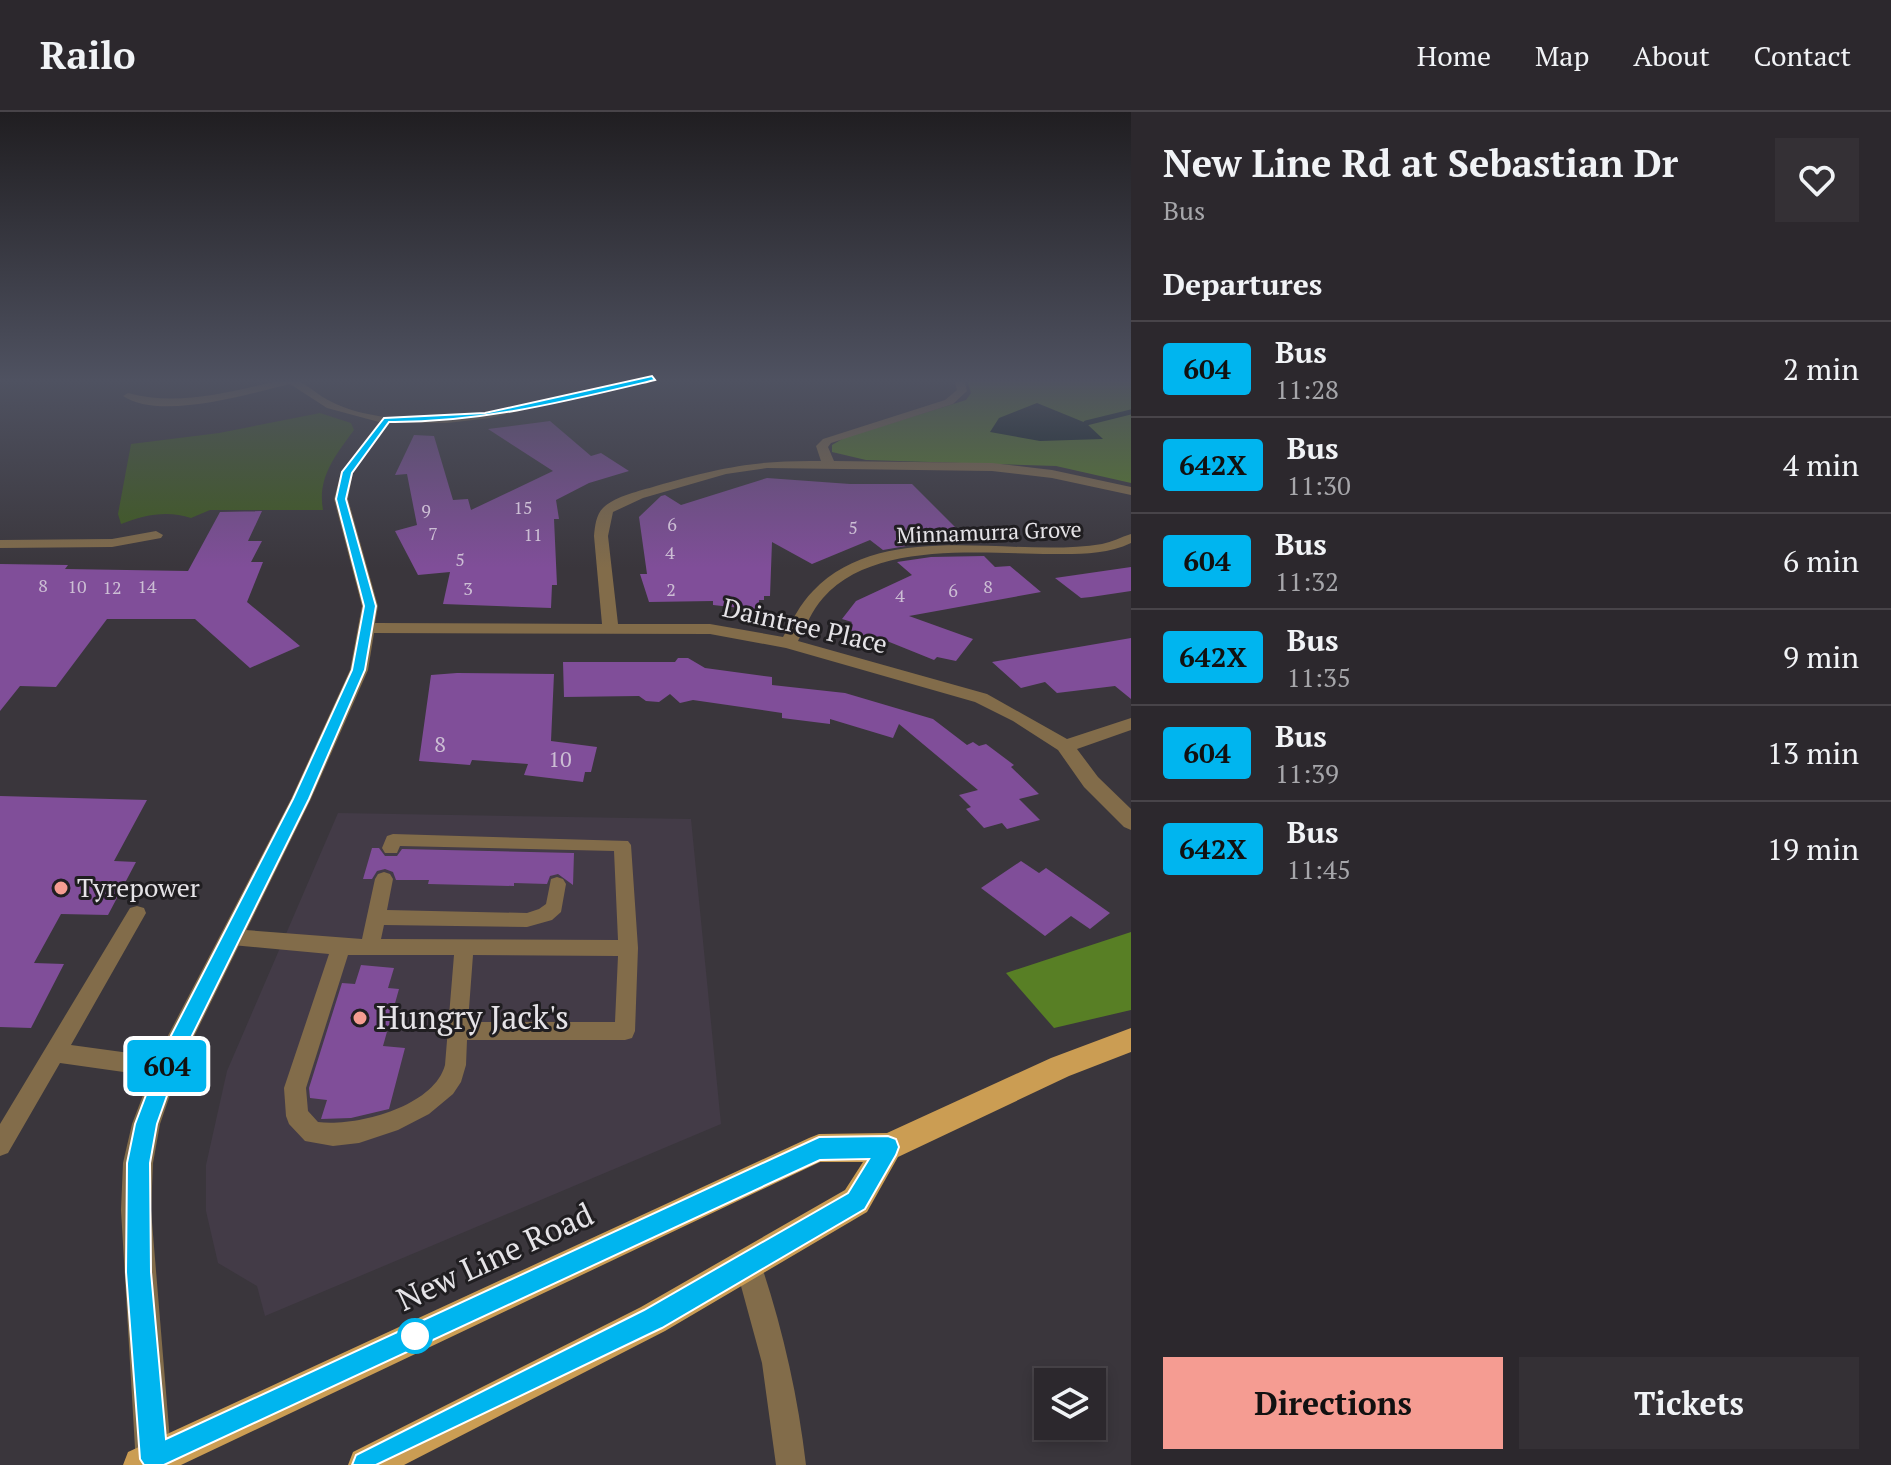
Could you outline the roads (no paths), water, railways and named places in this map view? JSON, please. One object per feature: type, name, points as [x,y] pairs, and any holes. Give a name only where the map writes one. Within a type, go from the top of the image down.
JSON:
[{"type":"main road","name":"New Line Road","points":[[150,1463],[819,1148],[888,1147],[1060,1067],[1131,1040]]},
{"type":"main road","points":[[366,1465],[653,1319],[856,1201],[888,1147]]},
{"type":"street","points":[[150,1463],[136,1210],[138,1163],[146,1124],[166,1068],[337,722],[359,670],[370,606],[341,499],[347,472],[370,442]]},
{"type":"street","points":[[826,442],[822,446],[824,456],[831,466]]},
{"type":"street","points":[[610,627],[601,536],[602,522],[608,510],[638,495],[725,470],[767,464],[1025,469],[1131,491]]},
{"type":"street","points":[[0,544],[112,543],[156,535]]},
{"type":"street","name":"Minnamurra Grove","points":[[788,643],[818,594],[831,582],[872,563],[909,554],[939,552],[1099,549],[1131,538]]},
{"type":"street","name":"Daintree Place","points":[[368,628],[710,629],[788,643],[981,698],[1019,717],[1065,746],[1091,782],[1131,822]]},
{"type":"street","points":[[1065,746],[1131,724]]},
{"type":"lane","points":[[391,848],[393,840],[557,848],[622,845],[628,948],[625,1031],[457,1031]]},
{"type":"lane","points":[[370,947],[384,879]]},
{"type":"lane","points":[[377,917],[527,920],[545,915],[555,907],[557,884]]},
{"type":"lane","points":[[0,1145],[137,913]]},
{"type":"lane","points":[[232,937],[341,947],[628,948]]},
{"type":"lane","points":[[341,947],[295,1088],[297,1116],[313,1133],[344,1135],[374,1127],[416,1110],[441,1094],[454,1073],[464,947]]},
{"type":"lane","points":[[55,1053],[166,1068]]},
{"type":"lane","points":[[748,1264],[768,1321],[787,1418],[791,1465]]},
{"type":"place","name":"Tyrepower","points":[[61,888]]},
{"type":"place","name":"Hungry Jack's","points":[[360,1018]]}]
